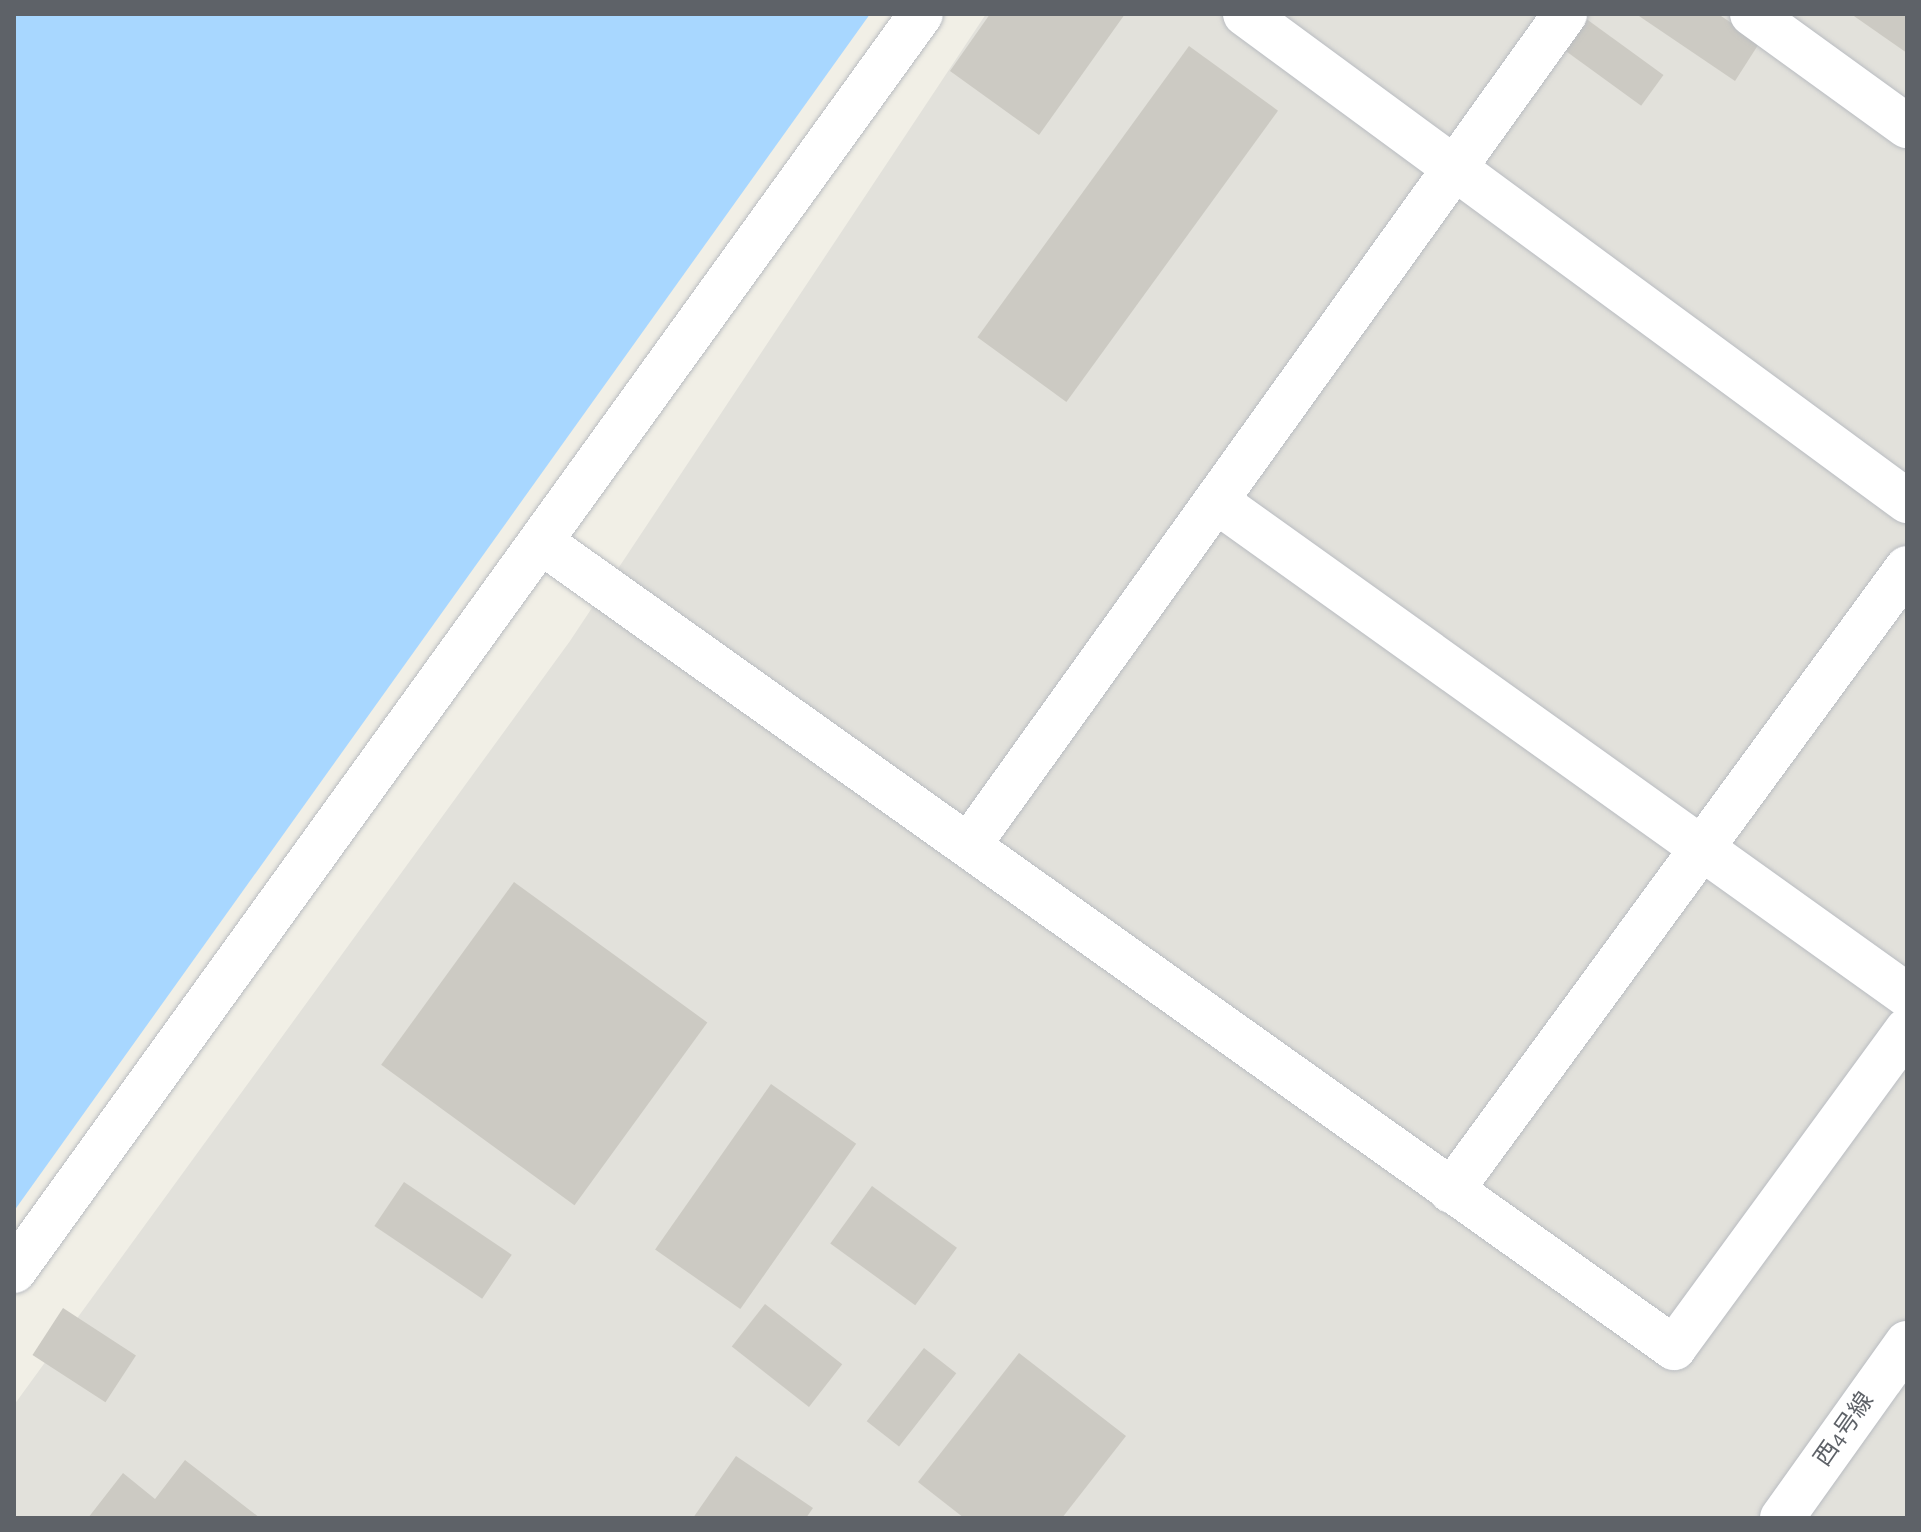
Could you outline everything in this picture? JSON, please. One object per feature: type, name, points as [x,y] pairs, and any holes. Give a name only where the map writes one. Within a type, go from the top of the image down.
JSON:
[{"type":"lane","points":[[14,1271],[544,544],[921,14]]},
{"type":"lane","points":[[1245,14],[1907,501]]},
{"type":"lane","points":[[969,845],[1219,503],[1565,14]]},
{"type":"lane","points":[[1752,14],[1907,126]]},
{"type":"lane","points":[[1219,503],[1907,995]]},
{"type":"lane","points":[[544,544],[1674,1348],[1907,1030]]},
{"type":"lane","points":[[1451,1191],[1907,568]]},
{"type":"lane","name":"西4号線","points":[[1782,1518],[1907,1343]]},
{"type":"shaded area","points":[[986,14],[1907,14],[1907,1518],[14,1518],[14,1405],[570,641]]},
{"type":"water","points":[[14,14],[870,14],[14,1211]]},
{"type":"building","points":[[990,14],[1125,14],[1039,135],[950,71]]},
{"type":"building","points":[[1636,14],[1718,14],[1760,42],[1735,81]]},
{"type":"building","points":[[1851,14],[1907,14],[1907,53]]},
{"type":"building","points":[[1585,18],[1663,75],[1641,106],[1563,49]]},
{"type":"building","points":[[1189,46],[1278,111],[1066,402],[977,337]]},
{"type":"building","points":[[514,882],[707,1022],[575,1205],[381,1065]]},
{"type":"building","points":[[771,1084],[856,1144],[740,1309],[655,1249]]},
{"type":"building","points":[[404,1182],[512,1255],[482,1299],[374,1226]]},
{"type":"building","points":[[872,1186],[957,1248],[915,1305],[830,1243]]},
{"type":"building","points":[[765,1304],[842,1364],[809,1407],[732,1347]]},
{"type":"building","points":[[63,1308],[136,1355],[105,1402],[33,1355]]},
{"type":"building","points":[[924,1348],[956,1373],[899,1447],[867,1421]]},
{"type":"building","points":[[1019,1353],[1126,1436],[1062,1518],[964,1518],[918,1482]]},
{"type":"building","points":[[736,1456],[813,1508],[806,1518],[693,1518]]},
{"type":"building","points":[[185,1460],[260,1518],[88,1518],[123,1473],[155,1499]]}]
